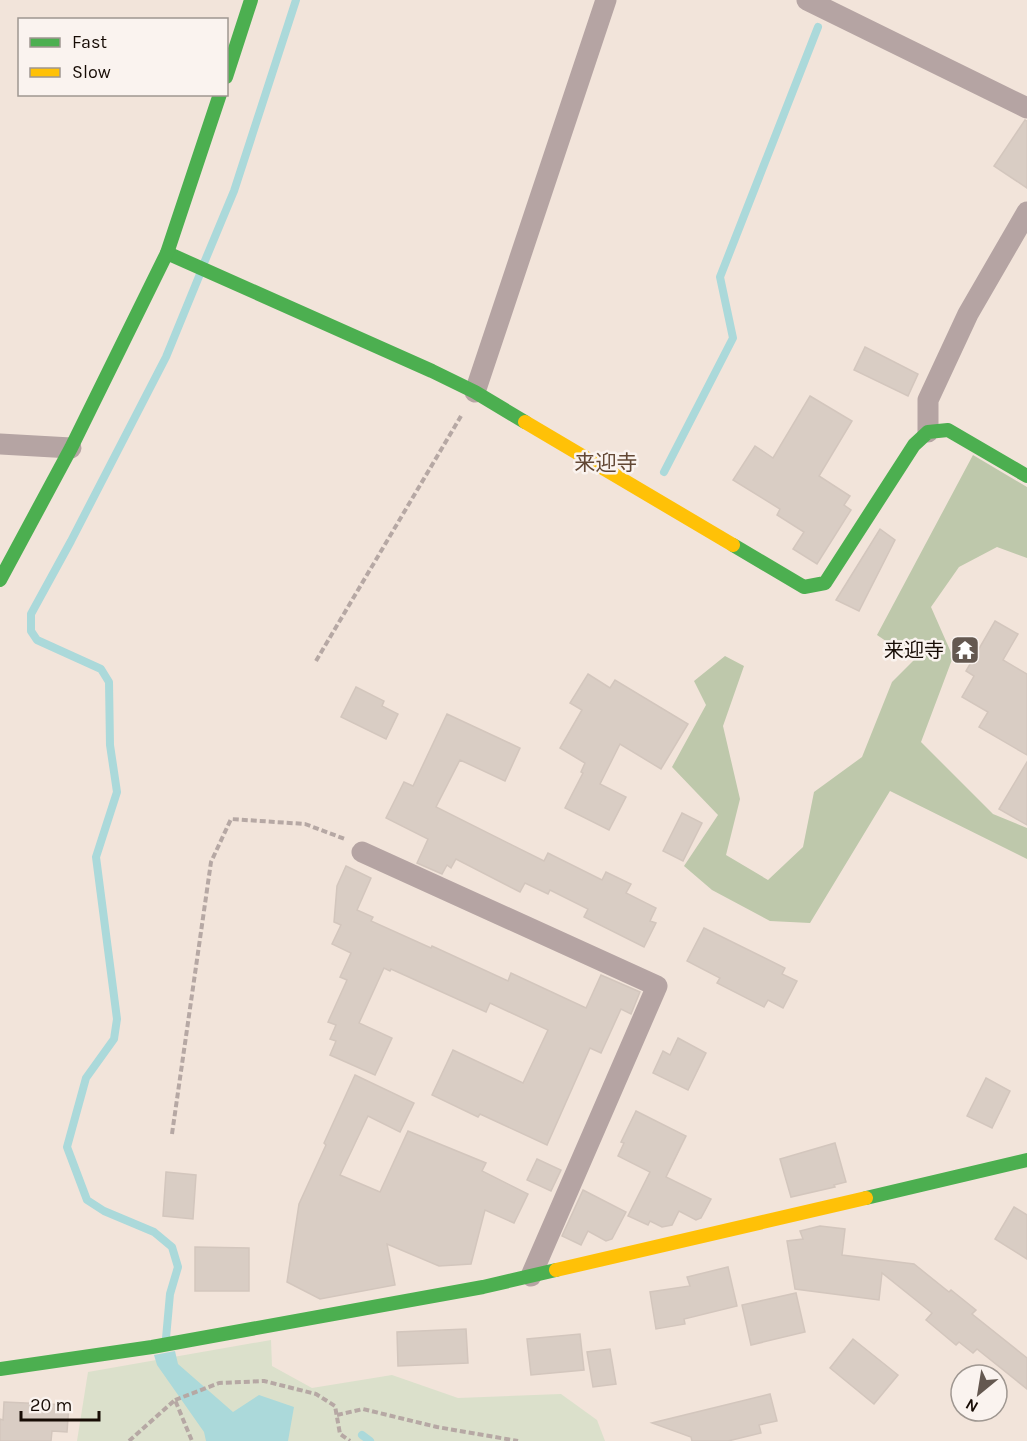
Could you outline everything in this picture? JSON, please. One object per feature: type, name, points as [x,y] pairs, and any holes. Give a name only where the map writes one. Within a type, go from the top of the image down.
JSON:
[{"type":"street","points":[[228,71],[251,0]]},
{"type":"street","points":[[475,392],[606,0]]},
{"type":"street","points":[[807,0],[1027,108]]},
{"type":"street","points":[[0,580],[71,448],[167,253],[219,96]]},
{"type":"street","points":[[928,432],[928,400],[968,314],[1027,212]]},
{"type":"street","points":[[167,253],[475,392],[804,587],[825,583],[914,445],[928,432],[948,430],[1027,476]]},
{"type":"street","points":[[0,444],[71,448]]},
{"type":"street","points":[[362,852],[657,986],[531,1276]]},
{"type":"street","points":[[0,1369],[183,1342],[483,1287],[1027,1160]]},
{"type":"path","points":[[316,661],[475,392]]},
{"type":"path","points":[[172,1134],[211,861],[231,819],[305,824],[353,841],[362,852]]},
{"type":"path","points":[[129,1441],[175,1400],[219,1383],[264,1381],[316,1394],[335,1406],[340,1434],[350,1441]]},
{"type":"path","points":[[175,1400],[192,1441]]},
{"type":"path","points":[[337,1415],[363,1409],[437,1427],[518,1441]]},
{"type":"green space","points":[[973,455],[1027,487],[1027,558],[997,547],[959,567],[931,607],[953,657],[921,742],[993,814],[1027,828],[1027,859],[890,791],[810,923],[770,921],[712,890],[684,866],[718,815],[672,767],[706,705],[694,681],[725,656],[744,666],[723,726],[740,799],[726,855],[768,880],[803,847],[814,792],[862,757],[892,682],[914,660],[877,635]]},
{"type":"green space","points":[[271,1340],[272,1366],[312,1388],[392,1375],[458,1398],[561,1394],[597,1420],[605,1441],[77,1441],[88,1372]]},
{"type":"water","points":[[175,1351],[178,1364],[233,1412],[259,1395],[294,1407],[288,1441],[206,1441],[204,1432],[157,1365],[154,1355]]},
{"type":"building","points":[[1025,120],[1027,121],[1027,188],[994,166]]},
{"type":"building","points":[[865,347],[918,374],[908,396],[854,370]]},
{"type":"building","points":[[810,396],[852,421],[819,476],[850,496],[844,505],[851,510],[817,564],[793,549],[804,532],[777,515],[780,509],[733,480],[755,446],[773,458]]},
{"type":"building","points":[[880,529],[895,540],[859,611],[836,600]]},
{"type":"building","points":[[995,621],[1018,634],[1003,660],[1027,674],[1027,755],[979,727],[988,712],[962,697],[974,676],[966,671]]},
{"type":"building","points":[[588,674],[610,688],[615,680],[688,724],[661,769],[620,744],[600,784],[626,797],[609,830],[565,808],[583,773],[581,772],[585,763],[560,748],[582,710],[570,703]]},
{"type":"building","points":[[356,687],[384,701],[382,706],[398,714],[386,739],[341,717]]},
{"type":"building","points":[[447,714],[520,748],[505,781],[460,760],[436,807],[544,861],[548,853],[602,880],[606,872],[631,884],[626,893],[656,908],[650,921],[656,923],[644,947],[584,917],[588,909],[550,890],[548,894],[525,883],[520,892],[456,859],[451,868],[447,865],[442,874],[417,863],[428,839],[386,818],[404,782],[413,786]]},
{"type":"building","points":[[1027,762],[1027,825],[999,809]]},
{"type":"building","points":[[682,813],[702,823],[683,861],[663,851]]},
{"type":"building","points":[[346,866],[371,878],[357,910],[373,917],[371,921],[508,981],[511,973],[586,1008],[601,975],[640,992],[631,1014],[621,1009],[601,1053],[590,1048],[547,1145],[480,1114],[478,1117],[432,1095],[453,1050],[523,1083],[548,1030],[490,1003],[486,1012],[391,969],[390,971],[384,968],[359,1023],[392,1038],[375,1075],[330,1055],[336,1041],[330,1039],[336,1025],[328,1022],[347,980],[340,977],[351,953],[332,944],[341,925],[334,922],[337,886]]},
{"type":"building","points":[[704,928],[785,968],[782,974],[797,981],[783,1008],[768,1000],[764,1007],[717,983],[720,978],[687,961]]},
{"type":"building","points":[[678,1038],[706,1053],[688,1090],[653,1073],[663,1051],[670,1055]]},
{"type":"building","points":[[355,1075],[414,1103],[400,1132],[368,1116],[340,1175],[380,1192],[408,1131],[486,1163],[482,1171],[528,1194],[514,1223],[485,1210],[471,1264],[439,1266],[387,1244],[395,1285],[320,1299],[287,1282],[299,1204]]},
{"type":"building","points":[[986,1078],[1010,1091],[992,1128],[967,1116]]},
{"type":"building","points":[[636,1111],[686,1136],[666,1177],[711,1199],[701,1218],[696,1220],[679,1211],[672,1225],[662,1227],[650,1221],[648,1225],[628,1216],[650,1172],[618,1156],[624,1143],[621,1142]]},
{"type":"building","points":[[835,1143],[846,1182],[834,1185],[835,1187],[791,1197],[780,1159]]},
{"type":"building","points":[[537,1159],[561,1170],[551,1191],[527,1180]]},
{"type":"building","points":[[166,1172],[196,1175],[193,1219],[163,1216]]},
{"type":"building","points":[[583,1190],[626,1212],[612,1239],[606,1241],[588,1231],[581,1245],[562,1236]]},
{"type":"building","points":[[1014,1207],[1027,1215],[1027,1259],[995,1239]]},
{"type":"building","points":[[820,1226],[845,1229],[842,1255],[914,1264],[976,1310],[972,1314],[1027,1358],[1027,1389],[1009,1375],[1009,1363],[994,1363],[977,1349],[973,1353],[959,1342],[956,1345],[926,1320],[932,1313],[882,1273],[879,1300],[795,1289],[787,1241],[803,1239],[800,1231]]},
{"type":"building","points":[[195,1247],[249,1248],[249,1291],[195,1291]]},
{"type":"building","points":[[728,1267],[737,1306],[684,1319],[685,1324],[656,1329],[650,1292],[690,1286],[687,1277]]},
{"type":"building","points":[[796,1293],[805,1332],[751,1345],[742,1305]]},
{"type":"building","points":[[466,1329],[468,1363],[398,1366],[397,1332]]},
{"type":"building","points":[[580,1334],[584,1370],[531,1375],[527,1339]]},
{"type":"building","points":[[853,1339],[898,1375],[874,1404],[830,1368]]},
{"type":"building","points":[[610,1349],[616,1384],[593,1387],[587,1352]]},
{"type":"building","points":[[770,1394],[777,1421],[759,1425],[761,1433],[728,1441],[692,1441],[691,1437],[652,1423]]},
{"type":"building","points":[[4,1402],[69,1405],[67,1432],[52,1431],[51,1441],[0,1441],[0,1419],[3,1420]]},
{"type":"waterway","points":[[204,263],[234,191],[296,0]]},
{"type":"waterway","points":[[664,472],[733,338],[720,277],[818,27]]},
{"type":"waterway","points":[[166,1338],[170,1294],[178,1267],[172,1247],[154,1232],[104,1211],[87,1200],[67,1147],[86,1078],[114,1039],[117,1019],[96,857],[117,792],[110,745],[109,682],[101,669],[37,640],[31,631],[31,614],[166,357],[200,274]]},
{"type":"waterway","points":[[362,1435],[370,1441]]},
{"type":"traffic: fast","points":[[228,71],[251,0]]},
{"type":"traffic: fast","points":[[0,580],[71,448],[167,253],[219,96]]},
{"type":"traffic: fast","points":[[167,253],[432,371],[475,392],[525,422]]},
{"type":"traffic: fast","points":[[733,545],[804,587],[825,583],[914,445],[928,432],[948,430],[1027,476]]},
{"type":"traffic: fast","points":[[866,1198],[1027,1160]]},
{"type":"traffic: fast","points":[[0,1369],[152,1347],[483,1287],[556,1270]]},
{"type":"traffic: slow","points":[[525,422],[733,545]]},
{"type":"traffic: slow","points":[[556,1270],[866,1198]]},
{"type":"place","name":"来迎寺","points":[[965,650]]},
{"type":"district","name":"来迎寺","points":[[606,463]]}]
